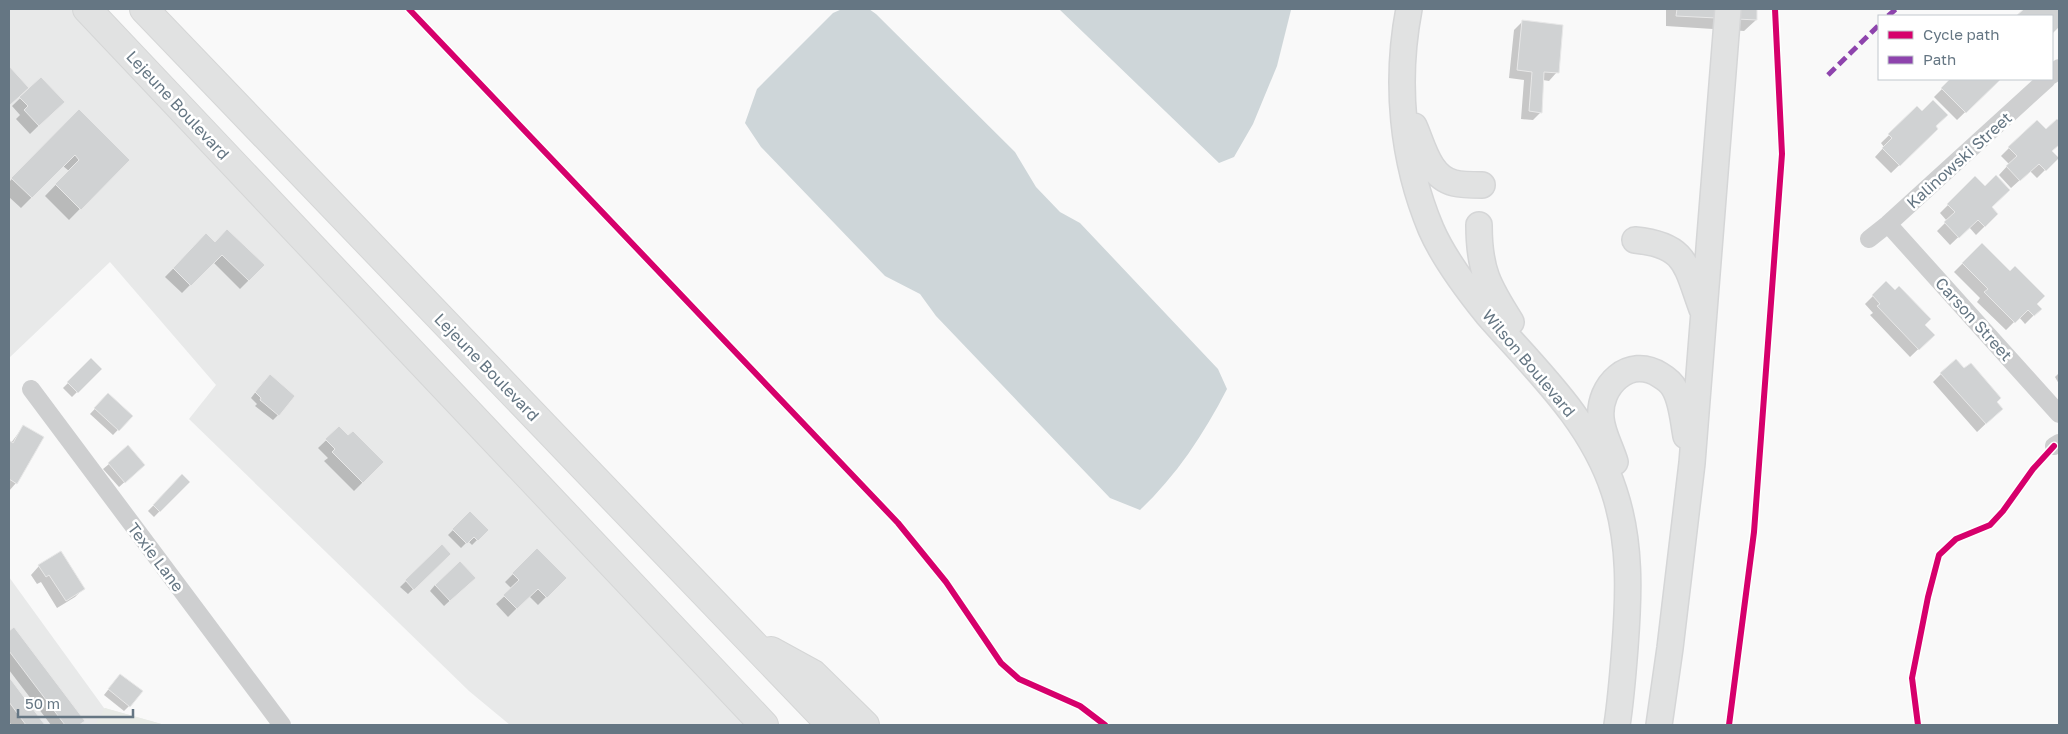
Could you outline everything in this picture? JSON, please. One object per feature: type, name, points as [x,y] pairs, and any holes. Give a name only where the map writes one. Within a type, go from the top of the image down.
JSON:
[{"type":"highway","name":"Lejeune Boulevard","points":[[87,9],[764,725]]},
{"type":"highway","name":"Lejeune Boulevard","points":[[144,9],[830,725]]},
{"type":"highway","points":[[750,641],[813,674],[865,725]]},
{"type":"main road","name":"Wilson Boulevard","points":[[1409,9],[1402,63],[1402,96],[1407,150],[1431,230],[1467,289],[1551,384],[1583,428],[1614,490],[1624,528],[1628,601],[1617,725]]},
{"type":"main road","points":[[1659,725],[1692,463],[1728,9]]},
{"type":"main road","points":[[1402,96],[1432,168],[1438,175],[1454,183],[1482,186]]},
{"type":"main road","points":[[1479,225],[1479,252],[1487,281],[1494,296],[1551,384]]},
{"type":"main road","points":[[1635,240],[1665,246],[1681,257],[1705,316]]},
{"type":"main road","points":[[1624,528],[1619,473],[1601,418],[1601,405],[1616,378],[1625,371],[1634,368],[1657,373],[1674,386],[1679,400],[1692,463]]},
{"type":"street","name":"Kalinowski Street","points":[[1869,238],[1888,224],[2046,80]]},
{"type":"street","name":"Carson Street","points":[[1888,224],[2059,414]]},
{"type":"street","name":"Texie Lane","points":[[31,389],[282,725]]},
{"type":"shaded area","points":[[9,9],[87,9],[764,725],[510,725],[469,691],[189,419],[216,385],[110,262],[9,358]]},
{"type":"shaded area","points":[[842,9],[869,9],[876,14],[1015,152],[1036,187],[1060,212],[1080,223],[1218,369],[1227,389],[1218,406],[1199,438],[1177,469],[1140,510],[1110,498],[936,316],[920,294],[885,276],[761,147],[745,123],[757,89],[833,13]]},
{"type":"shaded area","points":[[1059,9],[1291,10],[1277,66],[1253,124],[1234,157],[1219,163]]},
{"type":"shaded area","points":[[9,577],[104,708],[165,725],[9,725]]},
{"type":"shaded area","points":[[105,708],[165,725],[95,725]]},
{"type":"building","points":[[1677,9],[1757,9],[1757,20],[1676,16]]},
{"type":"building","points":[[2024,9],[2059,9],[2059,27],[2053,33],[2053,15],[2017,15]]},
{"type":"building","points":[[1522,20],[1563,25],[1559,73],[1544,72],[1542,113],[1529,111],[1532,72],[1517,70]]},
{"type":"building","points":[[9,66],[29,88],[9,106]]},
{"type":"building","points":[[41,77],[65,102],[39,126],[24,110],[28,106],[19,97]]},
{"type":"building","points":[[1949,80],[2000,80],[1966,113],[1941,88]]},
{"type":"building","points":[[1933,100],[1948,115],[1936,126],[1938,129],[1900,166],[1882,148],[1892,138],[1888,134],[1917,106],[1922,111]]},
{"type":"building","points":[[79,109],[130,160],[81,210],[55,184],[79,160],[75,155],[32,198],[11,178]]},
{"type":"building","points":[[2057,119],[2059,121],[2059,145],[2052,151],[2059,158],[2046,171],[2039,164],[2020,181],[2006,166],[2017,156],[2008,147],[2037,120],[2046,129]]},
{"type":"building","points":[[1996,175],[2010,190],[1992,207],[1998,214],[1985,227],[1978,220],[1959,238],[1944,222],[1955,212],[1947,204],[1975,176],[1985,186]]},
{"type":"building","points":[[227,229],[265,265],[249,281],[222,255],[191,286],[173,268],[206,233],[215,242]]},
{"type":"building","points":[[1982,243],[2010,271],[2015,266],[2045,296],[2037,304],[2042,309],[2034,316],[2028,310],[2015,323],[1984,292],[1988,289],[1962,263]]},
{"type":"building","points":[[1886,281],[1895,290],[1899,286],[1931,319],[1925,325],[1935,335],[1919,350],[1877,306],[1880,304],[1872,295]]},
{"type":"building","points":[[91,358],[102,369],[78,393],[67,382]]},
{"type":"building","points":[[1956,359],[1964,368],[1971,363],[2001,398],[1997,402],[2003,409],[1986,424],[1940,373]]},
{"type":"building","points":[[270,374],[295,396],[279,416],[260,400],[261,398],[255,392]]},
{"type":"building","points":[[108,393],[133,416],[119,431],[94,408]]},
{"type":"building","points":[[23,425],[44,437],[17,484],[9,479],[9,440],[13,443]]},
{"type":"building","points":[[339,426],[348,435],[353,431],[384,462],[363,483],[332,452],[335,449],[325,439]]},
{"type":"building","points":[[128,445],[145,465],[125,483],[108,463]]},
{"type":"building","points":[[182,474],[190,482],[160,512],[153,505]]},
{"type":"building","points":[[470,511],[489,530],[478,541],[474,537],[467,544],[452,529]]},
{"type":"building","points":[[442,544],[451,554],[414,590],[405,580]]},
{"type":"building","points":[[537,548],[567,578],[547,598],[538,589],[517,609],[503,595],[519,580],[512,573]]},
{"type":"building","points":[[61,551],[85,589],[66,601],[49,575],[46,577],[38,565]]},
{"type":"building","points":[[460,561],[476,578],[450,601],[435,585]]},
{"type":"building","points":[[14,627],[85,721],[79,725],[65,725],[9,651],[9,631]]},
{"type":"building","points":[[120,674],[143,691],[130,707],[108,689]]},
{"type":"building","points":[[9,677],[45,725],[26,725],[9,702]]},
{"type":"marked path","points":[[1889,15],[1896,9]]},
{"type":"marked path","points":[[1828,75],[1878,26]]},
{"type":"cycle path","points":[[409,9],[898,523],[946,582],[1001,663],[1019,679],[1080,706],[1105,725]]},
{"type":"cycle path","points":[[1729,725],[1754,532],[1782,154],[1775,9]]},
{"type":"cycle path","points":[[1918,725],[1912,678],[1928,597],[1939,555],[1956,539],[1990,525],[2003,511],[2033,469],[2054,446]]}]
